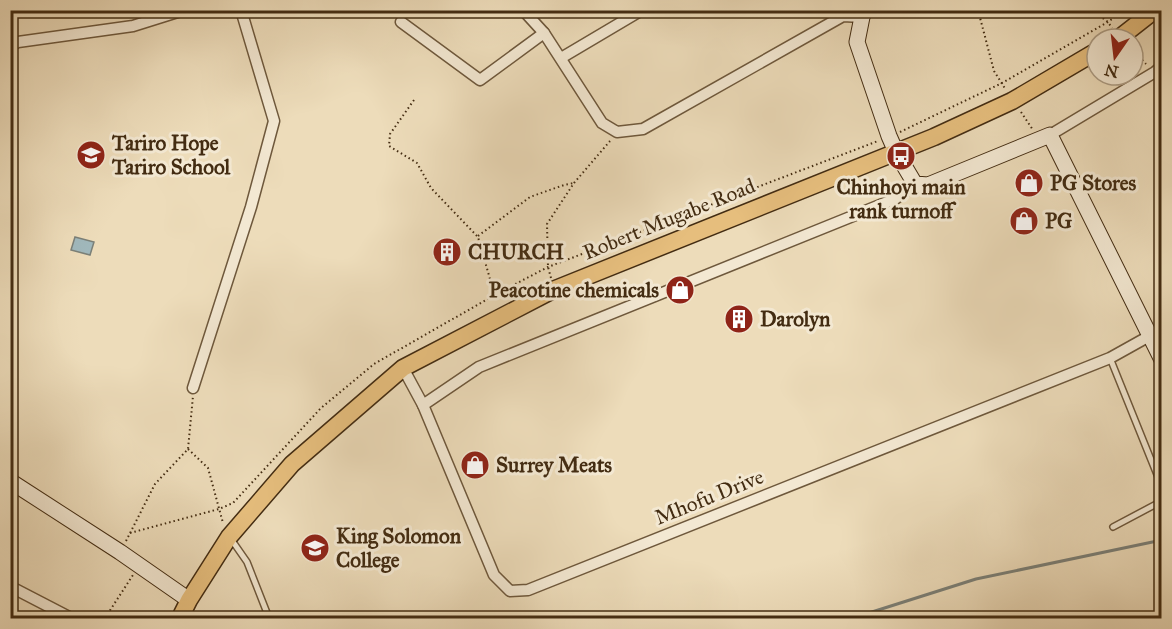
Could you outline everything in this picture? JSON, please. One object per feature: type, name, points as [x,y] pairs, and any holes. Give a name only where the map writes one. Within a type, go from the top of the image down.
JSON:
[{"type":"main road","points":[[1133,27],[1155,10]]},
{"type":"main road","name":"Robert Mugabe Road","points":[[180,618],[228,538],[292,464],[402,368],[553,290],[893,144],[934,137],[1012,101],[1085,58]]},
{"type":"street","points":[[10,46],[18,42],[133,26],[184,10]]},
{"type":"street","points":[[194,388],[251,207],[274,121],[241,10]]},
{"type":"street","points":[[523,10],[544,33],[602,123],[617,132],[643,129],[843,16],[864,14],[857,42],[893,144],[915,184]]},
{"type":"street","points":[[561,58],[642,10]]},
{"type":"street","points":[[401,22],[480,80],[544,33]]},
{"type":"street","points":[[423,405],[479,367],[896,199],[915,184],[928,185],[1045,137],[1158,69]]},
{"type":"street","points":[[1045,137],[1156,331],[1161,360]]},
{"type":"street","name":"Mhofu Drive","points":[[402,368],[423,405],[494,574],[510,591],[528,590],[1110,358],[1156,331]]},
{"type":"street","points":[[10,481],[189,600]]},
{"type":"street","points":[[10,596],[15,589],[71,618]]},
{"type":"lane","points":[[1110,358],[1161,487]]},
{"type":"lane","points":[[1113,527],[1161,501]]},
{"type":"lane","points":[[228,538],[247,562],[269,618]]},
{"type":"path","points":[[978,10],[994,71],[1012,101],[1045,137]]},
{"type":"path","points":[[1092,10],[1111,27]]},
{"type":"path","points":[[893,144],[1108,22],[1124,10]]},
{"type":"path","points":[[1145,59],[1158,69]]},
{"type":"path","points":[[414,100],[390,134],[389,146],[417,163],[431,188],[478,237],[490,279],[500,292]]},
{"type":"path","points":[[553,290],[548,267],[547,224],[574,183],[617,132]]},
{"type":"path","points":[[478,237],[530,197],[574,183]]},
{"type":"path","points":[[120,552],[155,484],[188,449],[194,388]]},
{"type":"path","points":[[188,449],[208,468],[228,538]]},
{"type":"path","points":[[105,618],[141,566]]},
{"type":"water","points":[[75,237],[94,242],[90,255],[71,250]]},
{"type":"waterway","points":[[853,618],[976,579],[1162,540]]},
{"type":"place","name":"Tariro Hope Tariro School","points":[[91,155]]},
{"type":"place","name":"Chinhoyi main rank turnoff","points":[[901,156]]},
{"type":"place","name":"PG Stores","points":[[1029,183]]},
{"type":"place","name":"PG","points":[[1024,221]]},
{"type":"place","name":"CHURCH","points":[[447,252]]},
{"type":"place","name":"Peacotine chemicals","points":[[680,290]]},
{"type":"place","name":"Darolyn","points":[[739,319]]},
{"type":"place","name":"Surrey Meats","points":[[475,465]]},
{"type":"place","name":"King Solomon College","points":[[315,548]]}]
